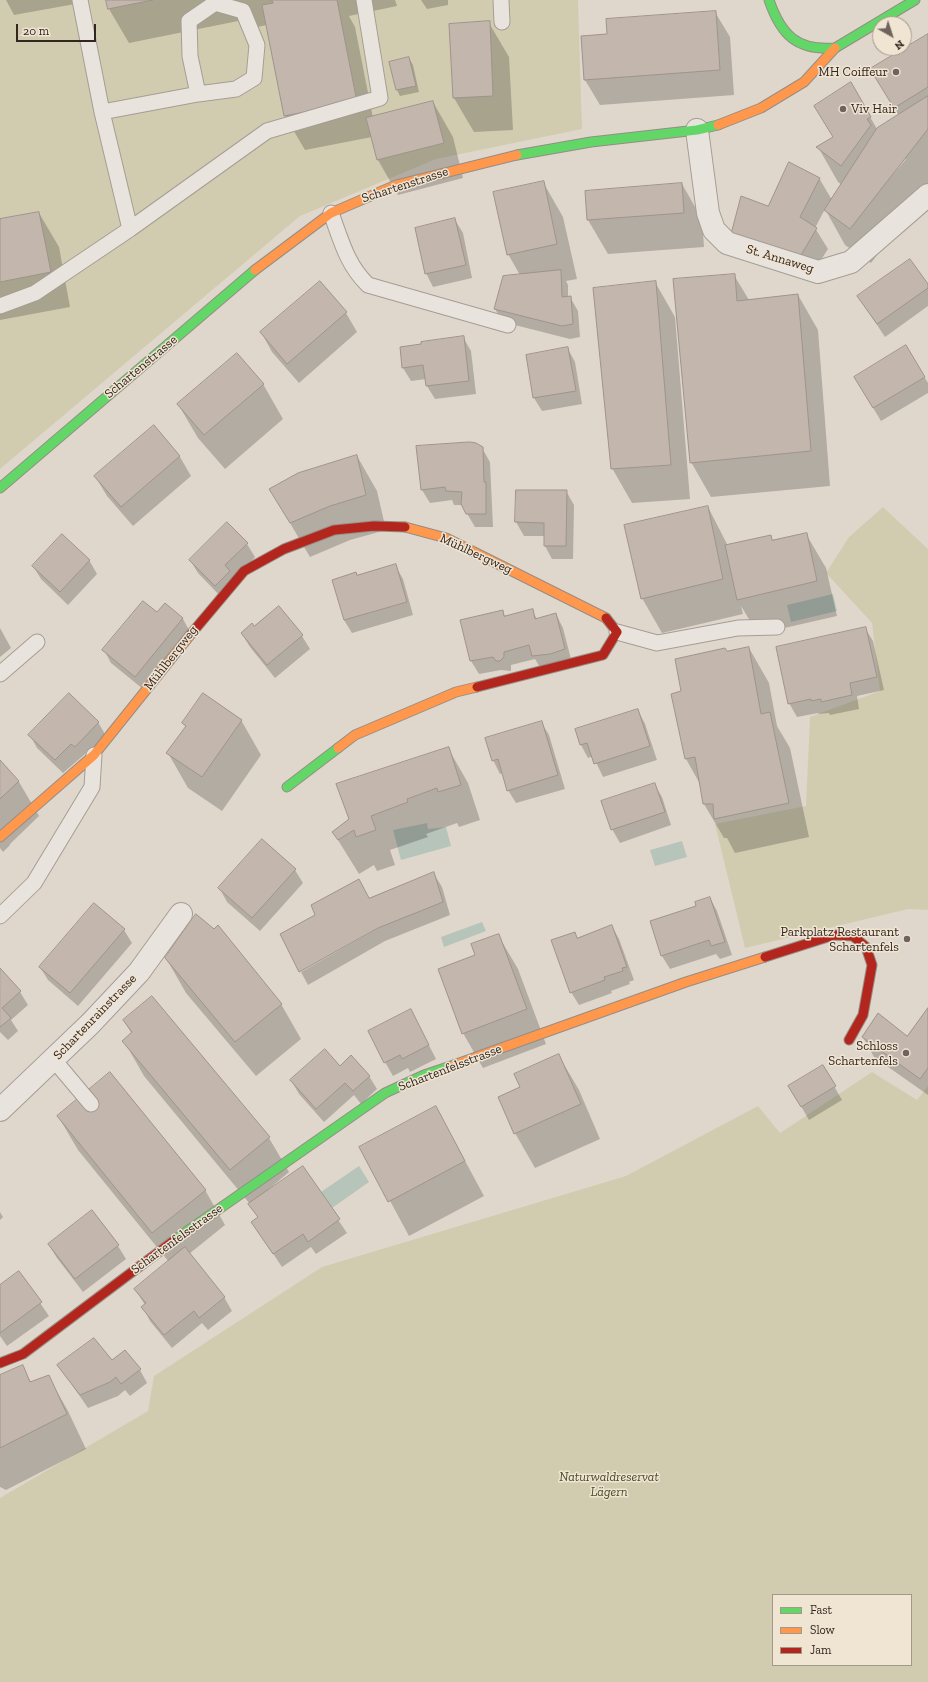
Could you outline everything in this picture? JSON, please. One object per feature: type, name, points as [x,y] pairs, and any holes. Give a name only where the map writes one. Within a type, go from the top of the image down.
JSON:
[{"type":"street","points":[[769,0],[773,15],[779,25],[798,43],[814,50],[835,48],[915,0]]},
{"type":"street","name":"Schartenstrasse","points":[[0,488],[261,265],[331,213],[396,185],[443,172],[524,153],[591,142],[696,130],[737,118],[761,108],[804,82],[835,48]]},
{"type":"street","name":"St. Annaweg","points":[[696,130],[708,213],[714,230],[727,243],[818,272],[851,262],[928,195]]},
{"type":"street","name":"Mühlbergweg","points":[[0,837],[94,756],[205,616],[244,571],[284,550],[334,530],[374,526],[409,527],[446,538],[606,616],[617,632]]},
{"type":"street","points":[[287,787],[355,735],[456,692],[603,655],[617,632]]},
{"type":"street","name":"Schartenrainstrasse","points":[[0,1110],[54,1060],[139,972],[181,914]]},
{"type":"street","name":"Schartenfelsstrasse","points":[[0,1363],[23,1354],[173,1242],[385,1093],[424,1075],[686,982],[834,935],[853,936],[866,947],[872,965],[863,1015],[849,1040]]},
{"type":"lane","points":[[80,0],[102,112],[130,229]]},
{"type":"lane","points":[[0,306],[35,293],[130,229],[267,131],[380,98],[364,0]]},
{"type":"lane","points":[[501,0],[502,22]]},
{"type":"lane","points":[[102,112],[198,94],[236,89],[254,78],[258,45],[243,11],[215,3],[189,21],[190,56],[198,94]]},
{"type":"lane","points":[[331,213],[347,258],[357,275],[368,285],[508,325]]},
{"type":"lane","points":[[617,632],[657,642],[738,628],[778,627]]},
{"type":"lane","points":[[0,674],[37,642]]},
{"type":"lane","points":[[0,916],[34,883],[92,787],[94,756]]},
{"type":"lane","points":[[54,1060],[91,1104]]},
{"type":"green space","points":[[0,0],[578,0],[582,129],[436,159],[300,216],[0,469]]},
{"type":"green space","points":[[883,507],[928,549],[928,910],[908,909],[745,948],[715,824],[806,806],[810,717],[880,691],[872,623],[826,573],[849,537]]},
{"type":"green space","name":"Naturwaldreservat Lägern","points":[[872,1072],[917,1100],[928,1086],[928,1682],[0,1682],[0,1498],[148,1411],[154,1376],[322,1267],[626,1176],[758,1106],[780,1133]]},
{"type":"shaded area","points":[[833,594],[837,611],[791,622],[787,605]]},
{"type":"shaded area","points":[[427,823],[428,829],[446,827],[451,846],[401,860],[393,830]]},
{"type":"shaded area","points":[[682,841],[687,857],[655,866],[650,850]]},
{"type":"shaded area","points":[[482,922],[486,931],[444,947],[441,937]]},
{"type":"shaded area","points":[[359,1166],[369,1182],[332,1208],[321,1192]]},
{"type":"building","points":[[106,0],[153,0],[108,9]]},
{"type":"building","points":[[272,0],[337,0],[357,102],[284,116],[262,5],[273,3]]},
{"type":"building","points":[[716,11],[720,70],[584,80],[581,36],[607,34],[606,19]]},
{"type":"building","points":[[490,21],[493,96],[453,98],[449,24]]},
{"type":"building","points":[[928,34],[928,87],[894,108],[870,69],[892,56],[912,56],[912,44]]},
{"type":"building","points":[[409,57],[416,86],[396,90],[389,62]]},
{"type":"building","points":[[851,82],[871,117],[867,119],[871,125],[841,166],[816,147],[833,137],[814,106]]},
{"type":"building","points":[[928,96],[928,129],[850,229],[824,210],[877,128]]},
{"type":"building","points":[[433,101],[444,143],[377,160],[366,118]]},
{"type":"building","points":[[789,162],[820,178],[800,217],[817,228],[801,255],[731,234],[741,196],[768,206]]},
{"type":"building","points":[[544,181],[557,244],[507,255],[493,192]]},
{"type":"building","points":[[682,183],[684,213],[587,220],[585,191]]},
{"type":"building","points":[[39,212],[51,272],[0,282],[0,219]]},
{"type":"building","points":[[455,218],[466,265],[425,274],[415,228]]},
{"type":"building","points":[[910,259],[928,284],[928,288],[877,324],[857,296]]},
{"type":"building","points":[[561,270],[562,297],[571,296],[573,324],[562,326],[494,309],[503,276]]},
{"type":"building","points":[[735,274],[737,301],[798,294],[811,451],[690,463],[673,279]]},
{"type":"building","points":[[320,281],[347,312],[287,364],[260,332]]},
{"type":"building","points":[[656,281],[671,465],[611,469],[593,288]]},
{"type":"building","points":[[464,336],[469,381],[426,386],[423,365],[402,368],[400,347],[421,344],[421,342]]},
{"type":"building","points":[[906,345],[925,377],[873,408],[854,377]]},
{"type":"building","points":[[568,347],[576,391],[533,398],[526,355]]},
{"type":"building","points":[[237,353],[264,384],[204,435],[177,404]]},
{"type":"building","points":[[154,425],[180,456],[121,507],[94,476]]},
{"type":"building","points":[[470,442],[476,443],[483,447],[484,482],[486,482],[486,514],[466,514],[461,504],[462,492],[446,491],[445,487],[421,490],[416,446]]},
{"type":"building","points":[[357,455],[366,495],[330,506],[290,523],[269,489],[298,473]]},
{"type":"building","points":[[516,490],[567,490],[566,546],[544,546],[544,523],[515,522]]},
{"type":"building","points":[[708,506],[723,579],[641,599],[624,525]]},
{"type":"building","points":[[227,522],[248,543],[225,565],[230,571],[215,586],[189,560]]},
{"type":"building","points":[[807,533],[817,581],[737,600],[725,545],[771,535],[772,540]]},
{"type":"building","points":[[62,534],[90,560],[60,592],[32,566]]},
{"type":"building","points":[[396,564],[407,602],[344,620],[332,580],[356,572],[357,575]]},
{"type":"building","points":[[143,601],[157,612],[165,603],[183,618],[135,677],[102,650]]},
{"type":"building","points":[[279,606],[303,635],[267,665],[241,633],[252,623],[254,626]]},
{"type":"building","points":[[533,609],[535,619],[556,613],[565,649],[550,654],[532,656],[529,645],[504,652],[504,657],[500,661],[496,661],[493,657],[470,661],[460,620],[503,610],[504,616]]},
{"type":"building","points":[[866,627],[877,677],[850,683],[852,695],[821,702],[821,699],[811,701],[811,699],[788,704],[776,647]]},
{"type":"building","points":[[749,647],[761,714],[770,712],[789,803],[714,819],[713,804],[703,804],[695,757],[685,759],[671,694],[681,691],[675,659],[725,648],[727,651]]},
{"type":"building","points":[[69,693],[99,722],[75,747],[71,744],[55,760],[28,735]]},
{"type":"building","points":[[203,693],[242,720],[202,777],[166,753],[186,726],[182,723]]},
{"type":"building","points":[[638,709],[650,746],[594,764],[587,743],[580,745],[575,729]]},
{"type":"building","points":[[542,721],[558,775],[507,791],[498,759],[492,761],[485,738]]},
{"type":"building","points":[[449,747],[461,785],[438,792],[437,788],[407,799],[408,802],[371,816],[376,830],[356,837],[354,830],[338,840],[332,832],[349,819],[336,784]]},
{"type":"building","points":[[0,760],[19,781],[0,799]]},
{"type":"building","points":[[655,783],[665,812],[611,830],[601,801]]},
{"type":"building","points":[[262,839],[296,869],[252,918],[218,888]]},
{"type":"building","points":[[434,872],[443,902],[378,928],[299,972],[280,934],[315,915],[311,905],[359,879],[369,898]]},
{"type":"building","points":[[710,897],[725,942],[711,946],[709,940],[661,956],[650,921],[696,906],[695,902]]},
{"type":"building","points":[[94,903],[125,929],[70,993],[39,967]]},
{"type":"building","points":[[196,914],[214,929],[218,925],[282,1004],[235,1042],[165,958]]},
{"type":"building","points":[[612,925],[627,967],[622,968],[623,971],[604,977],[605,980],[570,993],[551,940],[575,932],[577,938]]},
{"type":"building","points":[[499,934],[527,1009],[462,1034],[438,969],[475,955],[471,944]]},
{"type":"building","points":[[0,968],[21,991],[2,1008],[11,1018],[0,1027]]},
{"type":"building","points":[[152,996],[270,1137],[230,1170],[122,1041],[132,1032],[123,1020]]},
{"type":"building","name":"Schloss Schartenfels","points":[[928,1008],[928,1068],[920,1079],[862,1037],[878,1013],[907,1036]]},
{"type":"building","points":[[411,1009],[429,1045],[402,1059],[400,1055],[384,1063],[368,1031]]},
{"type":"building","points":[[325,1049],[340,1066],[351,1055],[370,1076],[353,1091],[345,1083],[316,1109],[290,1080]]},
{"type":"building","points":[[559,1054],[581,1104],[514,1134],[498,1097],[520,1087],[514,1074]]},
{"type":"building","points":[[823,1065],[836,1086],[801,1107],[788,1086]]},
{"type":"building","points":[[110,1072],[206,1190],[152,1233],[57,1116]]},
{"type":"building","points":[[436,1106],[465,1161],[388,1202],[359,1147]]},
{"type":"building","points":[[303,1166],[340,1219],[308,1242],[303,1234],[273,1254],[251,1222],[258,1217],[248,1204]]},
{"type":"building","points":[[92,1210],[119,1245],[75,1279],[48,1244]]},
{"type":"building","points":[[185,1247],[225,1297],[199,1318],[194,1311],[164,1335],[141,1307],[146,1303],[134,1289]]},
{"type":"building","points":[[19,1271],[42,1302],[0,1333],[0,1285]]},
{"type":"building","points":[[94,1338],[112,1360],[125,1350],[141,1369],[121,1384],[116,1377],[110,1382],[80,1395],[57,1365]]},
{"type":"building","points":[[23,1365],[30,1382],[49,1375],[67,1414],[0,1448],[0,1375]]},
{"type":"traffic: fast","points":[[769,0],[779,23],[792,38],[810,47],[822,48],[835,48],[915,0]]},
{"type":"traffic: fast","points":[[517,155],[591,142],[697,130],[718,125]]},
{"type":"traffic: fast","points":[[0,488],[255,270]]},
{"type":"traffic: fast","points":[[287,787],[338,748]]},
{"type":"traffic: fast","points":[[176,1239],[385,1093],[424,1075],[454,1065]]},
{"type":"traffic: slow","points":[[718,125],[761,108],[804,82],[835,48]]},
{"type":"traffic: slow","points":[[255,270],[331,213],[396,185],[517,155]]},
{"type":"traffic: slow","points":[[405,527],[446,538],[606,618]]},
{"type":"traffic: slow","points":[[0,837],[94,755],[191,634]]},
{"type":"traffic: slow","points":[[338,748],[355,735],[456,692],[477,687]]},
{"type":"traffic: slow","points":[[454,1065],[686,982],[765,957]]},
{"type":"traffic: jam","points":[[191,634],[244,571],[284,549],[334,530],[374,526],[405,527]]},
{"type":"traffic: jam","points":[[477,687],[603,655],[617,632],[606,618]]},
{"type":"traffic: jam","points":[[765,957],[834,935],[853,936],[866,947],[872,965],[863,1015],[849,1040]]},
{"type":"traffic: jam","points":[[0,1363],[23,1354],[176,1239]]},
{"type":"place","name":"MH Coiffeur","points":[[896,72]]},
{"type":"place","name":"Viv Hair","points":[[843,109]]},
{"type":"place","name":"Parkplatz Restaurant Schartenfels","points":[[907,939]]},
{"type":"place","name":"Schloss Schartenfels","points":[[906,1053]]}]
